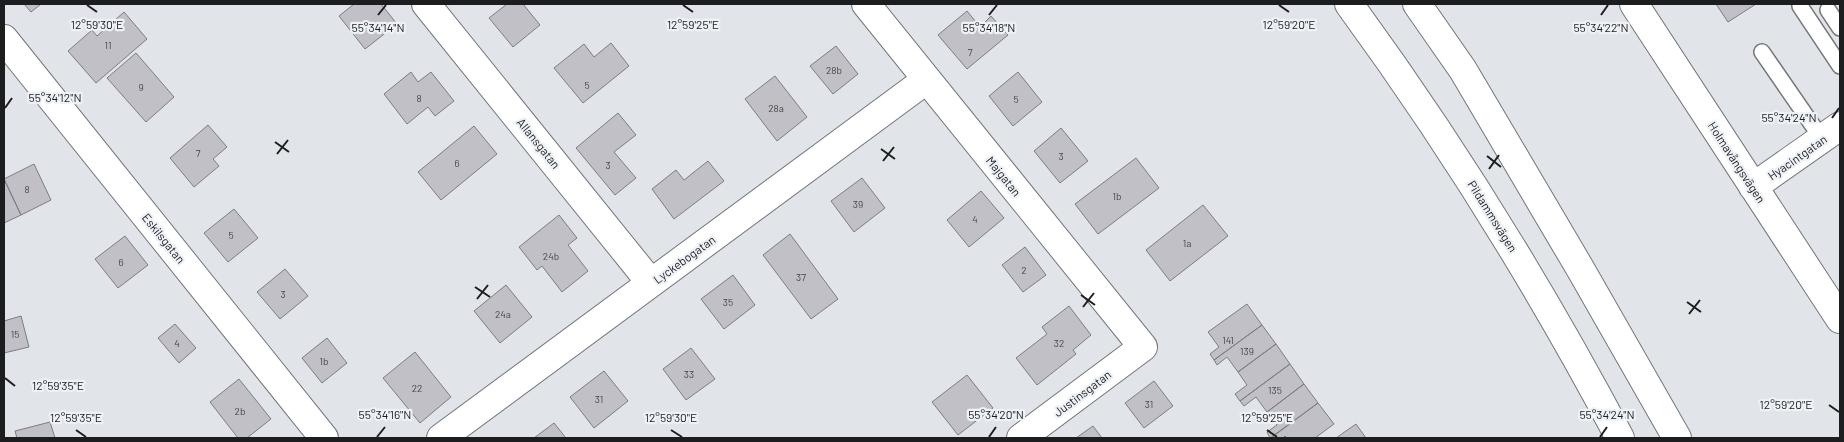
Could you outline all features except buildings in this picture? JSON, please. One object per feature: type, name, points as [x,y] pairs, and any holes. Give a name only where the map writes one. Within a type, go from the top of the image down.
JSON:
[{"type":"street","name":"Allansgatan","points":[[426,4],[652,283]]},
{"type":"street","name":"Majgatan","points":[[866,4],[1143,347]]},
{"type":"street","name":"Pildammsvägen","points":[[1348,4],[1435,126],[1520,259],[1620,438]]},
{"type":"street","points":[[1417,4],[1468,78],[1677,438]]},
{"type":"street","name":"Holmavångsvägen","points":[[1634,4],[1840,319]]},
{"type":"street","name":"Eskilsgatan","points":[[4,39],[324,438]]},
{"type":"street","name":"Lyckebogatan","points":[[441,438],[926,80]]},
{"type":"street","name":"Hyacintgatan","points":[[1753,187],[1831,133]]},
{"type":"street","name":"Justinsgatan","points":[[1021,438],[1143,347]]},
{"type":"lane","points":[[1800,6],[1840,66]]},
{"type":"lane","points":[[1828,10],[1840,28]]},
{"type":"lane","points":[[1762,52],[1831,133]]}]
